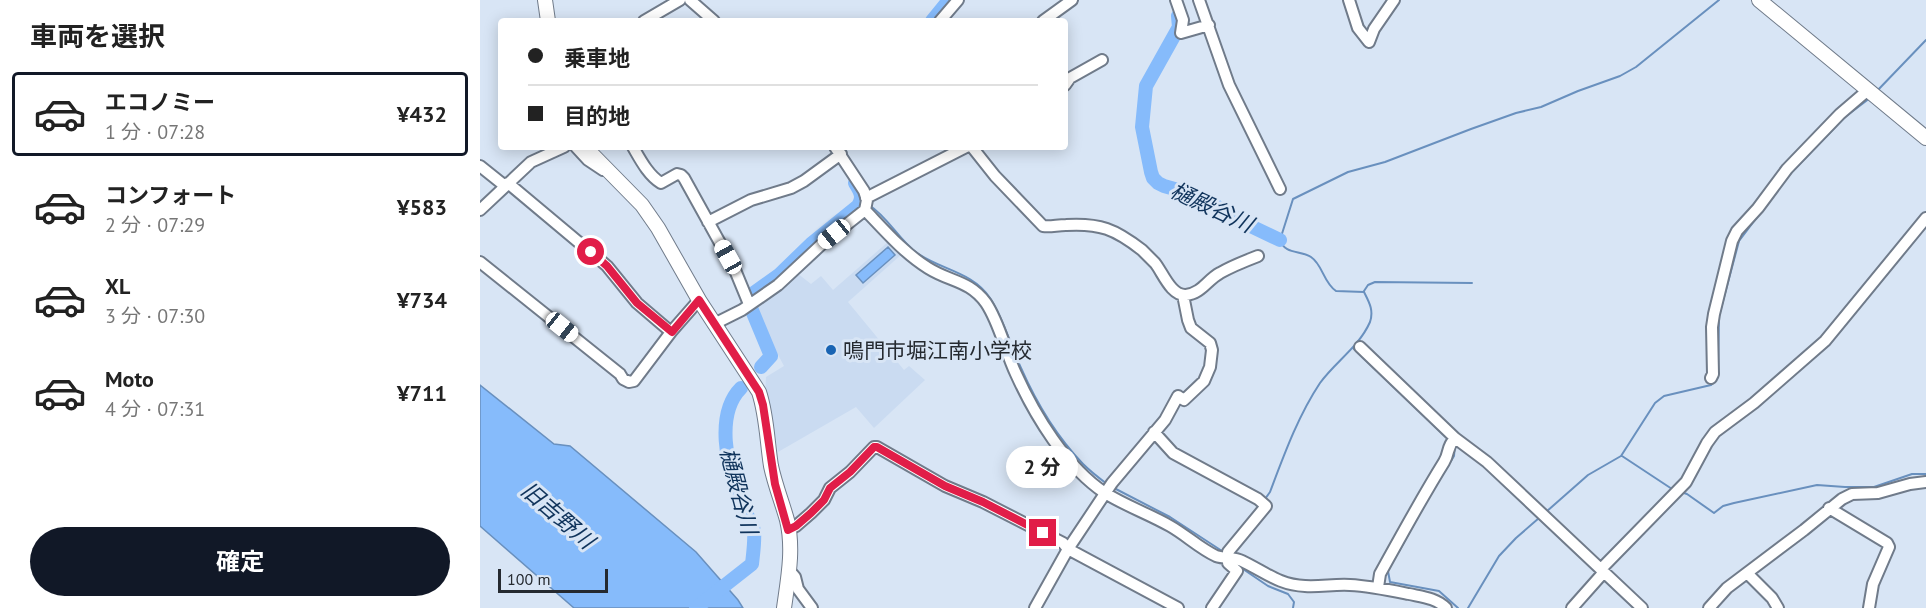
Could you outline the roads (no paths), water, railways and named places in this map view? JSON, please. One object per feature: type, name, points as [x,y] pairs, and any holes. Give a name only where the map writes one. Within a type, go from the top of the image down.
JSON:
[{"type":"main road","points":[[545,0],[548,18]]},
{"type":"main road","points":[[1759,0],[1926,138]]},
{"type":"main road","points":[[588,150],[642,205],[714,324],[759,392],[775,484],[790,545],[784,608]]},
{"type":"street","points":[[649,18],[680,0]]},
{"type":"street","points":[[690,0],[711,18]]},
{"type":"street","points":[[943,18],[958,0]]},
{"type":"street","points":[[1047,18],[1072,0]]},
{"type":"street","points":[[1176,0],[1183,20],[1181,33],[1209,25]]},
{"type":"street","points":[[1199,0],[1229,85],[1280,189]]},
{"type":"street","points":[[1349,0],[1358,28],[1369,42],[1374,28],[1394,0]]},
{"type":"street","points":[[1068,82],[1102,60]]},
{"type":"street","points":[[1711,378],[1713,374],[1714,314],[1732,241],[1737,231],[1758,208],[1787,169],[1840,114],[1872,93]]},
{"type":"street","points":[[480,210],[531,162],[557,150]]},
{"type":"street","points":[[579,150],[599,169],[609,172]]},
{"type":"street","points":[[635,150],[657,181],[661,183],[677,174],[681,175],[751,303]]},
{"type":"street","points":[[708,222],[751,200],[791,188],[804,181],[836,150]]},
{"type":"street","points":[[838,150],[864,191],[866,204],[892,239],[931,270],[957,280],[974,290],[986,303],[1016,374],[1040,420],[1085,478],[1108,488],[1203,549],[1242,561],[1286,584],[1378,587],[1434,599],[1446,608]]},
{"type":"street","points":[[714,324],[742,310],[778,285],[866,204],[961,150]]},
{"type":"street","points":[[974,150],[995,176],[1043,226],[1097,225],[1117,232],[1143,251],[1155,263],[1171,286],[1183,295],[1196,293],[1217,274],[1258,256]]},
{"type":"street","points":[[480,166],[506,184],[607,266],[637,303],[672,332]]},
{"type":"street","points":[[1572,608],[1602,570],[1686,482],[1710,436],[1754,403],[1825,341],[1926,218]]},
{"type":"street","points":[[480,262],[628,382],[634,381],[699,300]]},
{"type":"street","points":[[1035,608],[1068,549],[1108,488],[1165,420],[1178,396],[1184,400],[1204,381],[1210,367],[1212,350],[1210,343],[1191,328],[1183,295]]},
{"type":"street","points":[[1360,347],[1452,441],[1487,462],[1642,608]]},
{"type":"street","points":[[1154,432],[1173,453],[1266,506],[1228,558]]},
{"type":"street","points":[[1378,587],[1380,574],[1445,460],[1452,441]]},
{"type":"street","points":[[788,530],[811,513],[824,500],[830,488],[850,472],[874,447],[877,447],[929,478],[983,502],[1063,543],[1068,549],[1178,608]]},
{"type":"street","points":[[1708,608],[1727,588],[1842,499],[1852,495],[1878,493],[1926,482]]},
{"type":"street","points":[[1829,508],[1887,543],[1889,548],[1873,584],[1869,608]]},
{"type":"street","points":[[1212,608],[1237,571],[1228,558]]},
{"type":"street","points":[[789,570],[795,577],[798,589],[812,608]]},
{"type":"street","points":[[1747,573],[1772,598],[1778,608]]},
{"type":"water","points":[[888,247],[895,255],[863,283],[856,275]]},
{"type":"water","name":"旧吉野川","points":[[480,385],[554,444],[570,446],[696,552],[743,608],[574,608],[480,526]]},
{"type":"waterway","name":"樋殿谷川","points":[[934,18],[949,0]]},
{"type":"waterway","points":[[1265,499],[1312,396],[1326,375],[1360,339],[1371,318],[1370,306],[1364,292],[1336,291],[1328,283],[1315,260],[1282,245],[1280,240],[1293,199],[1348,172],[1385,162],[1516,113],[1541,107],[1620,76],[1636,67],[1719,0]]},
{"type":"waterway","name":"樋殿谷川","points":[[1178,16],[1179,27],[1146,86],[1142,127],[1153,178],[1164,186],[1196,195],[1240,221],[1280,240]]},
{"type":"waterway","points":[[1876,92],[1926,40]]},
{"type":"waterway","points":[[1546,512],[1588,475],[1621,456],[1655,403],[1664,396],[1711,385],[1718,377],[1719,316],[1739,241],[1789,175],[1845,117],[1870,98]]},
{"type":"waterway","name":"樋殿谷川","points":[[761,367],[771,356],[751,308],[751,295],[779,275],[811,244],[858,206],[861,197],[855,183]]},
{"type":"waterway","points":[[869,205],[917,253],[966,277],[983,289],[999,315],[1027,381],[1048,419],[1073,454],[1107,484]]},
{"type":"waterway","points":[[1364,291],[1368,285],[1375,282],[1472,283]]},
{"type":"waterway","points":[[1353,348],[1448,439]]},
{"type":"waterway","name":"樋殿谷川","points":[[696,608],[752,564],[754,531],[740,502],[731,471],[726,441],[728,412],[741,388]]},
{"type":"waterway","points":[[1441,477],[1454,456],[1455,445]]},
{"type":"waterway","points":[[1622,456],[1672,489]]},
{"type":"waterway","points":[[1681,492],[1714,513],[1723,506],[1734,503],[1817,485],[1874,487],[1912,474],[1926,474]]},
{"type":"waterway","points":[[1398,553],[1436,484]]},
{"type":"waterway","points":[[1112,487],[1170,517],[1222,551],[1225,547]]},
{"type":"waterway","points":[[1468,608],[1499,556],[1539,518]]},
{"type":"waterway","points":[[1240,567],[1268,586],[1288,594],[1294,602],[1293,608]]},
{"type":"waterway","points":[[1388,571],[1390,582],[1439,591],[1458,608]]},
{"type":"place","name":"鳴門市堀江南小学校","points":[[831,350]]}]
